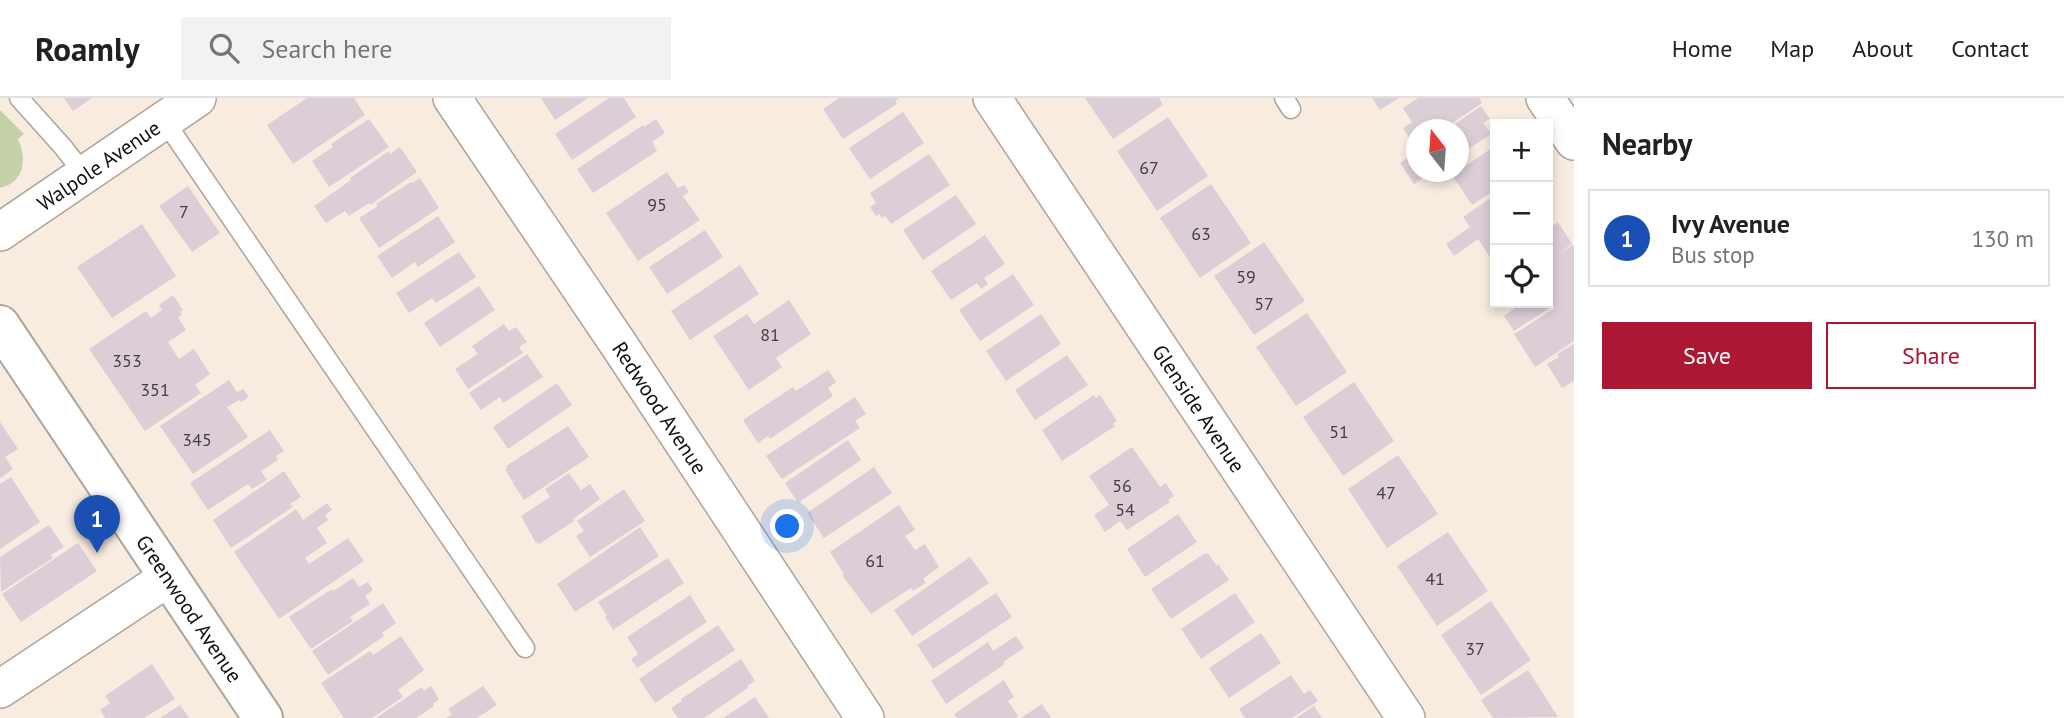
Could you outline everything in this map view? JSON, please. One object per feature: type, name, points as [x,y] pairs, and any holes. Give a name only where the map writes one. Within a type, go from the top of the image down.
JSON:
[{"type":"street","name":"Walpole Avenue","points":[[0,232],[197,98]]},
{"type":"street","name":"Redwood Avenue","points":[[452,98],[619,345],[864,718]]},
{"type":"street","name":"Glenside Avenue","points":[[992,98],[1406,718]]},
{"type":"street","points":[[1545,98],[1574,141]]},
{"type":"street","name":"Greenwood Avenue","points":[[5,345],[169,578],[263,718]]},
{"type":"street","points":[[0,689],[169,578]]},
{"type":"lane","points":[[19,98],[84,174]]},
{"type":"lane","points":[[164,120],[525,648]]},
{"type":"green space","points":[[0,110],[24,134],[18,139],[22,169],[15,181],[0,188]]},
{"type":"building","points":[[64,98],[92,98],[73,111]]},
{"type":"building","points":[[307,98],[354,98],[365,115],[293,164],[267,125]]},
{"type":"building","points":[[541,98],[588,98],[555,120]]},
{"type":"building","points":[[609,98],[624,98],[636,117],[572,160],[555,134]]},
{"type":"building","points":[[839,98],[899,98],[895,101],[897,104],[843,139],[823,109]]},
{"type":"building","points":[[1085,98],[1159,98],[1163,105],[1113,139]]},
{"type":"building","points":[[1372,98],[1399,98],[1380,110]]},
{"type":"building","points":[[1418,98],[1479,98],[1482,103],[1458,119],[1410,119],[1403,108]]},
{"type":"building","points":[[1481,106],[1490,119],[1483,123],[1490,135],[1469,149],[1469,119],[1462,119]]},
{"type":"building","points":[[903,112],[924,143],[870,179],[849,148]]},
{"type":"building","points":[[1168,117],[1208,176],[1157,211],[1117,151]]},
{"type":"building","points":[[369,119],[389,147],[329,187],[312,161],[333,147],[331,144]]},
{"type":"building","points":[[656,119],[665,133],[652,142],[657,151],[593,193],[577,169]]},
{"type":"building","points":[[400,147],[417,172],[370,205],[369,203],[349,216],[345,211],[326,223],[314,206],[389,151],[390,154]]},
{"type":"building","points":[[1490,149],[1490,193],[1472,205],[1457,182],[1469,182],[1469,164]]},
{"type":"building","points":[[929,154],[950,185],[891,224],[885,216],[876,216],[870,207],[876,203],[870,193]]},
{"type":"building","points":[[1406,159],[1406,172],[1400,163]]},
{"type":"building","points":[[667,172],[678,188],[684,185],[689,192],[683,196],[700,220],[638,261],[606,213]]},
{"type":"building","points":[[420,178],[439,208],[379,248],[359,218],[378,206],[376,204]]},
{"type":"building","points":[[1211,184],[1251,243],[1200,278],[1160,218]]},
{"type":"building","points":[[188,186],[220,233],[192,252],[159,206]]},
{"type":"building","points":[[956,195],[976,224],[923,260],[903,230]]},
{"type":"building","points":[[1490,198],[1490,257],[1478,239],[1454,256],[1446,244],[1470,227],[1463,217]]},
{"type":"building","points":[[438,216],[455,242],[418,267],[415,262],[392,278],[377,256]]},
{"type":"building","points":[[1558,222],[1572,244],[1558,254],[1574,246],[1574,341],[1535,367],[1514,334],[1555,308],[1553,226]]},
{"type":"building","points":[[142,224],[176,276],[112,318],[77,267]]},
{"type":"building","points":[[705,230],[723,257],[667,294],[649,267]]},
{"type":"building","points":[[985,235],[1005,264],[984,278],[988,284],[981,289],[977,283],[951,300],[931,271]]},
{"type":"building","points":[[1264,242],[1305,301],[1254,335],[1214,276]]},
{"type":"building","points":[[459,252],[476,277],[436,303],[432,298],[409,313],[396,293]]},
{"type":"building","points":[[740,265],[759,294],[690,340],[671,311]]},
{"type":"building","points":[[1013,274],[1034,305],[980,341],[959,310]]},
{"type":"building","points":[[479,286],[495,310],[440,347],[424,323]]},
{"type":"building","points":[[173,295],[183,310],[178,317],[186,330],[168,342],[179,359],[194,349],[210,374],[195,385],[201,393],[145,431],[89,349],[146,311],[151,318],[162,310],[159,305]]},
{"type":"building","points":[[789,300],[811,334],[776,358],[782,367],[749,390],[713,336],[747,314],[754,324]]},
{"type":"building","points":[[1550,308],[1514,331],[1504,316],[1514,309]]},
{"type":"building","points":[[1307,313],[1347,372],[1296,406],[1256,347]]},
{"type":"building","points":[[1041,314],[1061,344],[1006,381],[986,351]]},
{"type":"building","points":[[504,324],[509,331],[516,327],[527,342],[519,347],[523,353],[468,389],[455,369],[478,354],[472,346]]},
{"type":"building","points":[[1574,344],[1574,381],[1562,388],[1547,364]]},
{"type":"building","points":[[527,354],[543,377],[503,403],[500,397],[481,410],[469,393]]},
{"type":"building","points":[[1067,355],[1088,385],[1035,420],[1015,390]]},
{"type":"building","points":[[828,370],[836,382],[828,388],[833,396],[770,439],[768,436],[758,443],[743,420],[793,387],[796,391]]},
{"type":"building","points":[[229,380],[237,392],[243,389],[249,397],[227,407],[248,437],[193,474],[160,426]]},
{"type":"building","points":[[1354,382],[1394,441],[1343,476],[1303,417]]},
{"type":"building","points":[[557,383],[572,405],[508,449],[493,427]]},
{"type":"building","points":[[1094,395],[1096,398],[1100,395],[1117,421],[1113,424],[1115,426],[1062,461],[1042,430]]},
{"type":"building","points":[[855,397],[866,414],[855,421],[860,428],[782,479],[766,456]]},
{"type":"building","points":[[0,422],[18,449],[5,457],[13,469],[0,478]]},
{"type":"building","points":[[568,426],[589,457],[524,500],[512,482],[515,480],[512,481],[505,469],[506,466]]},
{"type":"building","points":[[270,430],[284,451],[276,456],[278,460],[261,471],[267,480],[252,489],[248,484],[208,510],[190,483]]},
{"type":"building","points":[[848,440],[861,460],[798,503],[785,483]]},
{"type":"building","points":[[1132,447],[1160,487],[1166,483],[1174,496],[1168,500],[1170,502],[1127,530],[1120,521],[1105,532],[1094,515],[1109,505],[1089,476]]},
{"type":"building","points":[[1398,455],[1438,514],[1387,548],[1348,489]]},
{"type":"building","points":[[874,467],[892,493],[824,538],[807,513]]},
{"type":"building","points":[[284,471],[301,497],[290,504],[293,507],[231,548],[213,520]]},
{"type":"building","points":[[569,473],[581,490],[590,484],[600,499],[573,519],[574,521],[539,544],[536,543],[521,516],[550,497],[545,489]]},
{"type":"building","points":[[11,477],[40,522],[0,549],[0,484]]},
{"type":"building","points":[[624,489],[645,521],[590,557],[576,536],[584,531],[577,521]]},
{"type":"building","points":[[327,503],[332,510],[325,515],[328,520],[317,528],[327,543],[305,558],[309,564],[348,538],[364,561],[279,619],[234,552],[296,509],[303,520]]},
{"type":"building","points":[[899,505],[915,530],[905,536],[915,550],[925,544],[939,567],[923,579],[926,583],[913,591],[911,588],[871,614],[842,575],[844,574],[830,552]]},
{"type":"building","points":[[1178,514],[1197,542],[1145,577],[1127,549]]},
{"type":"building","points":[[49,525],[64,547],[51,555],[53,558],[1,592],[0,557]]},
{"type":"building","points":[[640,527],[659,556],[575,612],[557,584]]},
{"type":"building","points":[[1448,532],[1488,591],[1437,626],[1397,566]]},
{"type":"building","points":[[78,543],[97,571],[21,622],[2,594]]},
{"type":"building","points":[[1208,553],[1216,565],[1214,567],[1218,564],[1229,580],[1171,619],[1151,589]]},
{"type":"building","points":[[970,557],[989,583],[912,636],[894,610]]},
{"type":"building","points":[[668,558],[684,583],[613,630],[598,602]]},
{"type":"building","points":[[353,578],[359,587],[368,582],[373,590],[365,596],[370,604],[350,617],[353,621],[311,649],[289,617]]},
{"type":"building","points":[[996,593],[1012,617],[933,669],[917,645]]},
{"type":"building","points":[[1235,593],[1255,622],[1201,659],[1181,629]]},
{"type":"building","points":[[690,595],[707,622],[637,668],[631,659],[638,654],[627,637]]},
{"type":"building","points":[[1491,601],[1531,660],[1481,695],[1441,635]]},
{"type":"building","points":[[383,603],[396,623],[382,633],[384,636],[328,675],[312,651]]},
{"type":"building","points":[[718,625],[735,650],[655,703],[639,679]]},
{"type":"building","points":[[1261,633],[1281,663],[1229,698],[1209,668]]},
{"type":"building","points":[[401,636],[424,670],[398,690],[403,697],[372,718],[344,718],[321,683],[370,651],[373,655]]},
{"type":"building","points":[[1016,636],[1024,648],[946,704],[931,681],[988,642],[993,651]]},
{"type":"building","points":[[741,659],[755,681],[747,686],[748,688],[704,718],[678,718],[671,708]]},
{"type":"building","points":[[152,664],[175,699],[144,718],[105,718],[100,710],[110,703],[105,696]]},
{"type":"building","points":[[1528,670],[1558,717],[1493,718],[1481,700]]},
{"type":"building","points":[[1291,675],[1304,694],[1310,690],[1318,701],[1292,718],[1245,718],[1239,709]]},
{"type":"building","points":[[1004,680],[1014,697],[1008,701],[1018,716],[1016,718],[957,718],[954,714]]},
{"type":"building","points":[[431,686],[439,699],[434,706],[416,718],[376,718],[422,687],[424,691]]},
{"type":"building","points":[[483,686],[497,705],[477,718],[446,718],[452,714],[448,709]]},
{"type":"building","points":[[755,697],[769,718],[723,718]]},
{"type":"building","points":[[1042,704],[1051,718],[1021,718]]},
{"type":"building","points":[[180,705],[189,718],[160,718]]},
{"type":"building","points":[[1314,706],[1322,718],[1296,718]]},
{"type":"place","name":"Ivy Avenue","points":[[97,553]]}]
